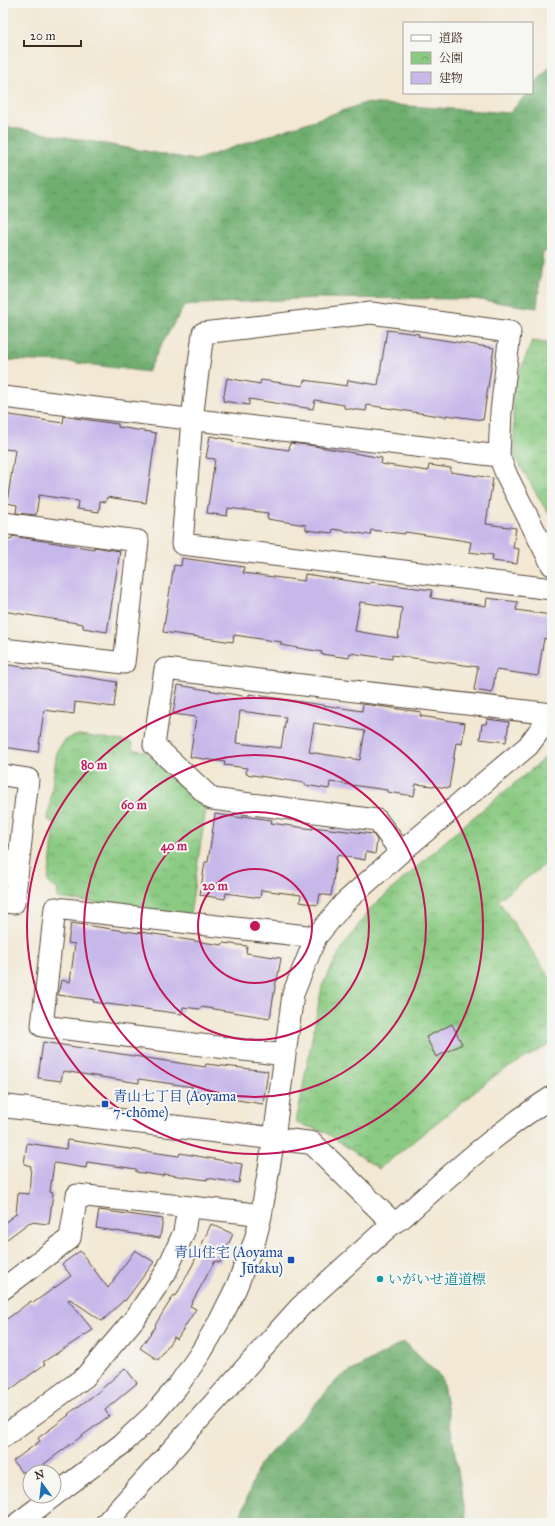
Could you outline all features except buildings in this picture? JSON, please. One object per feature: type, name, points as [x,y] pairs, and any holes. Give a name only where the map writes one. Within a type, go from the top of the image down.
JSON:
[{"type":"street","points":[[552,565],[506,476],[499,456],[501,412],[510,332],[371,313],[203,333],[192,419],[182,544],[552,589]]},
{"type":"street","points":[[3,397],[499,456]]},
{"type":"street","points":[[3,523],[138,541],[124,663],[3,650]]},
{"type":"street","points":[[401,852],[377,820],[212,799],[154,745],[165,669],[552,714]]},
{"type":"street","points":[[18,1523],[122,1444],[152,1416],[177,1387],[200,1354],[236,1288],[255,1240],[261,1216],[274,1138],[293,994],[316,936],[344,903],[401,852],[528,746],[552,714]]},
{"type":"street","points":[[3,775],[28,778],[14,903],[3,902]]},
{"type":"street","points":[[285,1055],[42,1026],[54,908],[316,936]]},
{"type":"street","points":[[106,1523],[300,1307],[393,1223],[402,1218],[469,1158],[521,1117],[552,1097]]},
{"type":"street","points":[[3,1106],[312,1143],[393,1223]]},
{"type":"street","points":[[3,1289],[70,1238],[77,1195],[261,1216]]},
{"type":"street","points":[[3,1437],[85,1377],[136,1317],[166,1272],[184,1232],[188,1207]]},
{"type":"green space","points":[[552,64],[552,251],[543,252],[537,308],[473,299],[318,298],[185,305],[160,347],[148,372],[70,362],[3,360],[3,126],[196,160],[365,103],[510,113],[526,94],[533,94],[533,86]]},
{"type":"green space","points":[[532,341],[552,344],[552,446],[547,449],[552,459],[552,518],[515,457],[512,391]]},
{"type":"green space","points":[[79,735],[131,742],[133,744],[132,749],[145,752],[206,808],[190,915],[57,898],[58,890],[48,882],[55,823],[49,821],[48,818],[57,750],[66,739]]},
{"type":"green space","points":[[552,750],[552,859],[498,900],[552,981],[552,1043],[497,1074],[379,1169],[325,1132],[296,1123],[322,986],[340,951],[370,909],[458,830],[545,758]]},
{"type":"green space","points":[[404,1342],[442,1378],[467,1523],[238,1523],[259,1465],[339,1378]]},
{"type":"place","name":"青山七丁目 (Aoyama 7-chōme)","points":[[105,1104]]},
{"type":"place","name":"青山住宅 (Aoyama Jūtaku)","points":[[291,1260]]},
{"type":"place","name":"いがいせ道道標","points":[[380,1279]]}]
